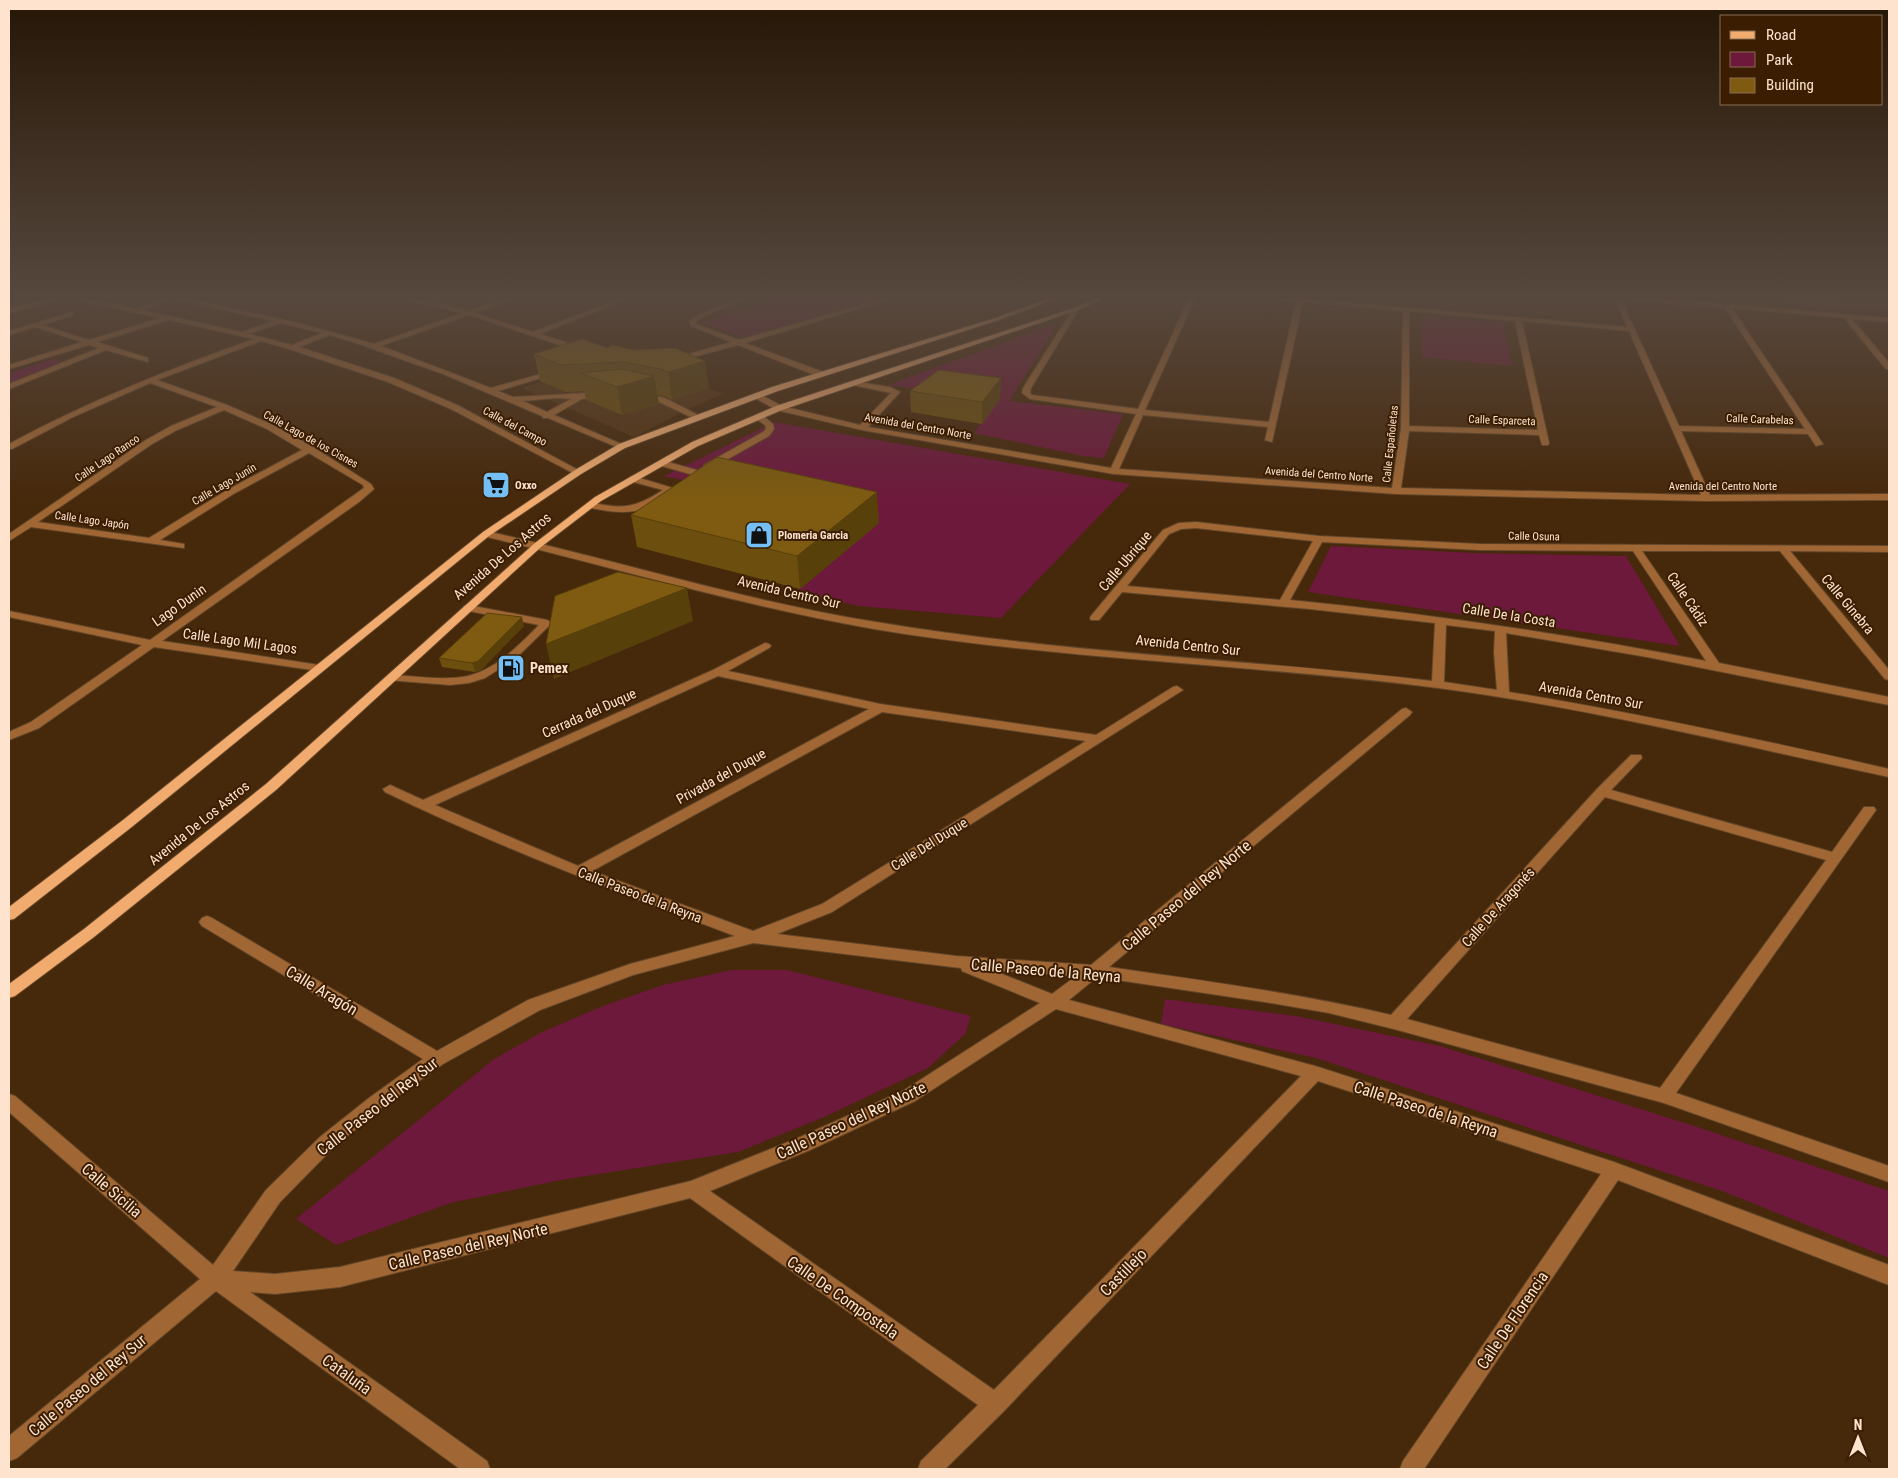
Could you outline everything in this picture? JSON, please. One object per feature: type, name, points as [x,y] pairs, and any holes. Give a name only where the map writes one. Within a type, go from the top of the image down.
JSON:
[{"type":"main road","name":"Avenida De Los Astros","points":[[9,915],[128,823],[486,534],[578,472],[622,446],[756,396],[849,365]]},
{"type":"main road","name":"Avenida De Los Astros","points":[[9,992],[89,933],[271,787],[538,545],[590,505],[695,444],[779,408],[909,365]]},
{"type":"street","points":[[9,387],[63,365]]},
{"type":"street","points":[[9,448],[67,416],[149,380],[190,365]]},
{"type":"street","name":"Calle del Campo","points":[[346,365],[391,380],[454,407],[578,472]]},
{"type":"street","name":"Calle del Campo","points":[[426,365],[622,446]]},
{"type":"street","points":[[796,365],[820,374]]},
{"type":"street","points":[[1041,365],[1027,388],[1026,393],[1040,399],[1140,412],[1272,425]]},
{"type":"street","points":[[1114,471],[1162,365]]},
{"type":"street","points":[[1269,440],[1285,365]]},
{"type":"street","name":"Calle Españoletas","points":[[1396,491],[1405,428],[1406,365]]},
{"type":"street","name":"Calle Esparceta","points":[[1405,428],[1542,433],[1528,365]]},
{"type":"street","points":[[1648,365],[1706,498]]},
{"type":"street","name":"Calle Carabelas","points":[[1766,365],[1811,432]]},
{"type":"street","points":[[490,391],[563,368]]},
{"type":"street","name":"Calle Lago de los Cisnes","points":[[149,380],[224,407],[270,427],[367,484],[369,489],[365,494]]},
{"type":"street","points":[[855,383],[890,388],[896,392],[862,428]]},
{"type":"street","points":[[510,400],[556,396],[580,397],[611,393]]},
{"type":"street","points":[[636,394],[662,400],[698,417]]},
{"type":"street","name":"Avenida del Centro Norte","points":[[756,396],[779,408],[862,428],[1114,471],[1396,491],[1706,498],[1889,497]]},
{"type":"street","points":[[546,416],[580,397]]},
{"type":"street","name":"Calle Lago Ranco","points":[[9,538],[149,442],[174,428],[224,407]]},
{"type":"street","points":[[590,505],[612,511],[627,512],[641,508],[697,473],[766,434],[770,429],[768,424],[759,417]]},
{"type":"street","name":"Calle Carabelas","points":[[1676,428],[1811,432]]},
{"type":"street","points":[[1811,432],[1820,444]]},
{"type":"street","points":[[1542,433],[1545,443]]},
{"type":"street","name":"Calle Lago Junín","points":[[151,541],[232,491],[310,450]]},
{"type":"street","points":[[661,463],[697,473]]},
{"type":"street","points":[[633,479],[677,485]]},
{"type":"street","name":"Lago Dunin","points":[[9,736],[36,725],[150,643],[365,494]]},
{"type":"street","name":"Calle Lago Japón","points":[[30,524],[181,546]]},
{"type":"street","name":"Calle Osuna","points":[[1179,526],[1196,525],[1319,539],[1479,547],[1637,550],[1889,549]]},
{"type":"street","name":"Calle Ubrique","points":[[1095,618],[1166,532],[1179,526]]},
{"type":"street","name":"Avenida Centro Sur","points":[[486,534],[538,545],[788,609],[876,626],[982,640],[1438,685],[1666,724],[1889,773]]},
{"type":"street","points":[[1284,602],[1319,539]]},
{"type":"street","name":"Calle Ginebra","points":[[1783,549],[1889,677]]},
{"type":"street","name":"Calle Cádiz","points":[[1637,550],[1714,666]]},
{"type":"street","points":[[652,585],[670,579]]},
{"type":"street","name":"Calle De la Costa","points":[[1119,589],[1284,602],[1441,620],[1714,666],[1889,702]]},
{"type":"street","points":[[391,678],[445,681],[468,679],[486,674],[503,664],[551,622],[468,608]]},
{"type":"street","name":"Calle Lago Mil Lagos","points":[[9,614],[150,643],[319,668]]},
{"type":"street","points":[[1438,685],[1441,620]]},
{"type":"street","points":[[1501,629],[1500,653],[1503,695]]},
{"type":"street","name":"Cerrada del Duque","points":[[423,805],[717,672],[765,646]]},
{"type":"street","points":[[717,672],[880,708],[1098,739]]},
{"type":"street","name":"Calle Del Duque","points":[[753,937],[827,908],[1177,690]]},
{"type":"street","name":"Privada del Duque","points":[[579,872],[880,708]]},
{"type":"street","name":"Calle Paseo del Rey Norte","points":[[215,1279],[276,1284],[340,1277],[692,1189],[804,1144],[909,1096],[1054,1002],[1094,971],[1406,712]]},
{"type":"street","name":"Calle De Aragonés","points":[[1394,1022],[1602,792],[1636,758]]},
{"type":"street","name":"Calle Paseo de la Reyna","points":[[390,788],[423,805],[579,872],[753,937],[956,962],[1094,971],[1329,1007],[1394,1022],[1664,1096],[1889,1174]]},
{"type":"street","points":[[1602,792],[1836,858]]},
{"type":"street","points":[[1664,1096],[1869,810]]},
{"type":"street","name":"Calle Aragón","points":[[207,922],[436,1058]]},
{"type":"street","name":"Calle Paseo del Rey Sur","points":[[9,1450],[215,1279],[273,1196],[326,1143],[375,1103],[436,1058],[534,1005],[630,970],[753,937]]},
{"type":"street","name":"Calle Paseo de la Reyna","points":[[956,962],[1054,1002],[1315,1073],[1614,1170],[1889,1275]]},
{"type":"street","name":"Castillejo","points":[[929,1469],[995,1404],[1315,1073]]},
{"type":"street","name":"Calle Sicilia","points":[[9,1101],[215,1279]]},
{"type":"street","name":"Calle De Florencia","points":[[1411,1469],[1614,1170]]},
{"type":"street","name":"Calle De Compostela","points":[[692,1189],[995,1404]]},
{"type":"street","name":"Cataluña","points":[[215,1279],[479,1469]]},
{"type":"shaded area","points":[[588,365],[629,365],[667,370],[723,394],[690,408],[634,437],[522,388]]},
{"type":"green space","points":[[34,365],[54,365],[9,383],[9,373]]},
{"type":"green space","points":[[943,365],[1032,365],[1009,401],[1123,414],[1104,458],[1083,456],[974,433],[999,399],[888,385]]},
{"type":"green space","points":[[774,422],[1130,484],[1001,618],[858,606],[797,592],[878,523],[664,476]]},
{"type":"green space","points":[[1331,546],[1474,553],[1626,556],[1680,646],[1308,592]]},
{"type":"green space","points":[[731,970],[787,970],[971,1016],[965,1034],[928,1068],[824,1117],[738,1152],[561,1180],[450,1203],[336,1245],[296,1219],[494,1059],[542,1032],[603,1006],[663,985]]},
{"type":"green space","points":[[1165,999],[1296,1016],[1440,1046],[1685,1123],[1889,1191],[1889,1258],[1722,1191],[1316,1058],[1161,1024]]},
{"type":"building","points":[[639,365],[692,365],[668,372]]},
{"type":"building","points":[[622,369],[654,376],[617,387],[581,373]]},
{"type":"building","points":[[939,370],[1001,378],[982,402],[910,391]]},
{"type":"building","points":[[717,457],[877,492],[797,556],[631,515]]},
{"type":"building","points":[[618,572],[687,588],[546,644],[555,596]]},
{"type":"building","points":[[487,613],[522,617],[478,661],[472,663],[439,658]]},
{"type":"place","name":"Oxxo","points":[[496,485]]},
{"type":"place","name":"Plomeria Garcia","points":[[759,535]]},
{"type":"place","name":"Pemex","points":[[511,668]]}]
